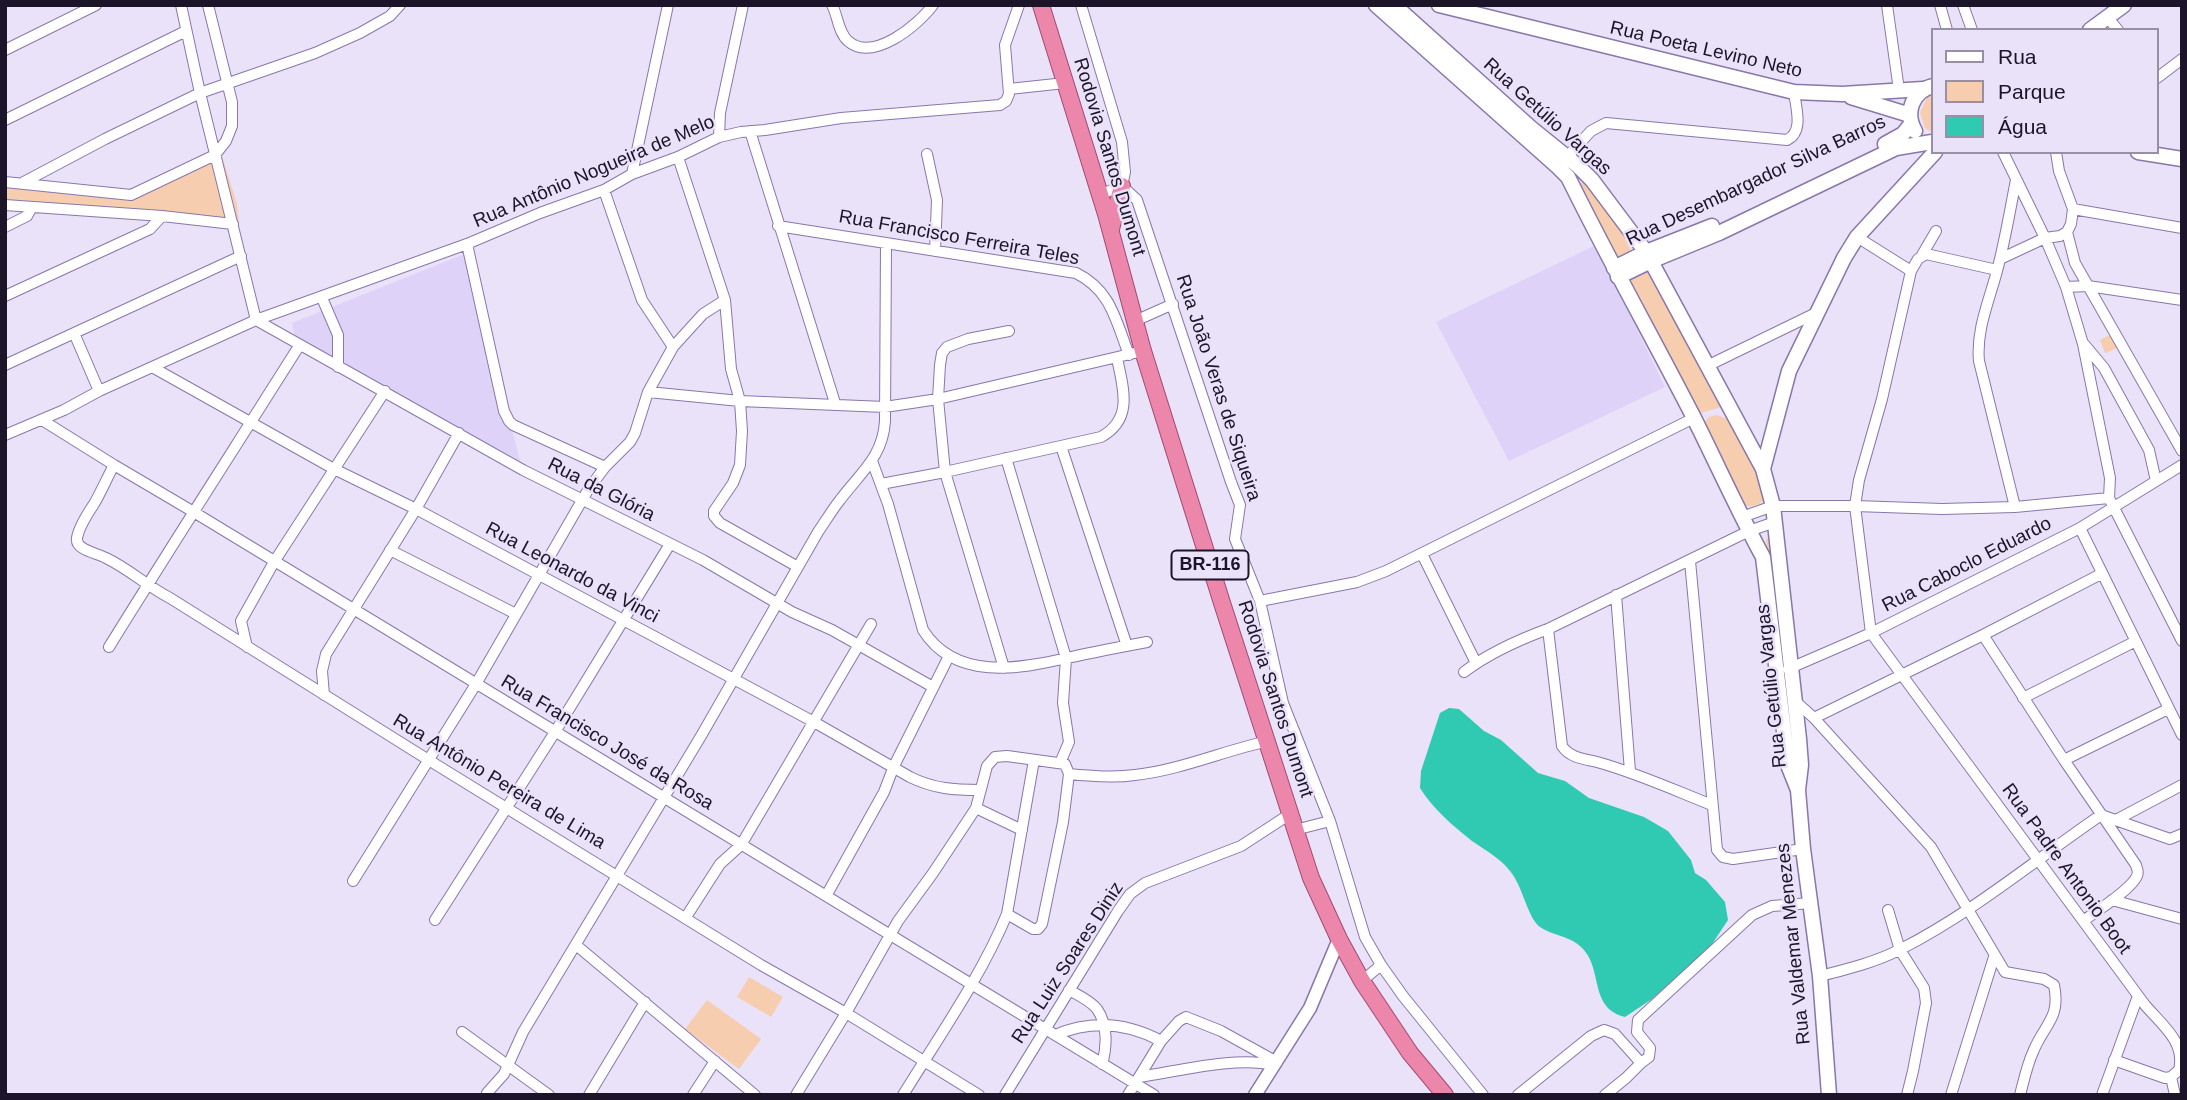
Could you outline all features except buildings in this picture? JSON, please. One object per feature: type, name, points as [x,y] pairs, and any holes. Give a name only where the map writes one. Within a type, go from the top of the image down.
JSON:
[{"type":"highway","name":"Rodovia Santos Dumont","points":[[1041,5],[1111,232],[1135,321],[1136,353],[1318,895],[1362,981],[1402,1042],[1445,1095]]},
{"type":"highway","points":[[1111,232],[1122,186]]},
{"type":"main road","name":"Rua Getúlio Vargas","points":[[1376,5],[1508,114]]},
{"type":"main road","name":"Rua Getúlio Vargas","points":[[1395,5],[1527,132],[1562,163],[1591,180],[1648,256],[1763,469],[1773,506],[1788,765],[1798,790]]},
{"type":"main road","name":"Rua Poeta Levino Neto","points":[[1439,5],[1794,92],[1842,94],[1930,87]]},
{"type":"main road","points":[[2093,28],[2124,5]]},
{"type":"main road","points":[[1930,87],[1911,105],[1910,120],[1916,132],[1932,145]]},
{"type":"main road","name":"Rua Poeta Levino Neto","points":[[1842,94],[1910,120]]},
{"type":"main road","name":"Rua Desembargador Silva Barros","points":[[1616,273],[1648,256],[1716,229],[1834,173],[1899,138],[1910,120]]},
{"type":"main road","name":"Rua Desembargador Silva Barros","points":[[1834,173],[1896,148],[1932,146]]},
{"type":"main road","points":[[1763,469],[1785,383],[1816,313],[1857,237],[1932,147]]},
{"type":"main road","points":[[2150,154],[2182,159]]},
{"type":"main road","name":"Rua Getúlio Vargas","points":[[1562,163],[1765,561],[1784,670],[1795,701],[1801,765],[1798,790]]},
{"type":"main road","name":"Rua Valdemar Menezes","points":[[1798,790],[1820,976],[1829,1095]]},
{"type":"street","points":[[5,50],[96,5]]},
{"type":"street","points":[[181,5],[256,320]]},
{"type":"street","points":[[5,182],[131,195],[215,155],[226,141],[232,126],[232,102],[208,5]]},
{"type":"street","points":[[22,183],[200,93],[316,53],[360,33],[390,16],[400,5]]},
{"type":"street","points":[[632,174],[668,5]]},
{"type":"street","points":[[719,137],[720,113],[743,5]]},
{"type":"street","points":[[832,5],[844,37],[850,43],[870,47],[901,35],[914,26],[933,5]]},
{"type":"street","points":[[1019,5],[1005,45],[1009,89],[1065,83]]},
{"type":"street","points":[[1081,5],[1122,142],[1125,173],[1122,186],[1099,195]]},
{"type":"street","points":[[1887,5],[1899,90]]},
{"type":"street","points":[[1940,5],[1946,28]]},
{"type":"street","points":[[1963,5],[1971,28]]},
{"type":"street","points":[[2108,18],[2116,28]]},
{"type":"street","points":[[5,120],[186,31]]},
{"type":"street","points":[[2159,76],[2182,59]]},
{"type":"street","name":"Rua Antônio Nogueira de Melo","points":[[5,435],[256,320],[467,244],[604,190],[632,174],[678,157],[719,137],[841,118],[1000,105],[1008,98],[1009,89]]},
{"type":"street","points":[[1562,163],[1591,131],[1606,123],[1615,122],[1787,140],[1794,136],[1797,129],[1794,92]]},
{"type":"street","points":[[750,131],[835,403]]},
{"type":"street","points":[[927,154],[937,200],[935,251]]},
{"type":"street","points":[[2004,154],[2066,287],[2083,344],[2110,478],[2111,502],[2182,641]]},
{"type":"street","points":[[2000,259],[2045,238],[2067,232],[2073,209],[2059,171],[2056,154]]},
{"type":"street","points":[[678,157],[725,300],[731,369],[740,401],[740,465],[733,483],[714,511],[714,516],[720,523],[799,567]]},
{"type":"street","points":[[2015,508],[1978,349],[2017,180]]},
{"type":"street","name":"Rua João Veras de Siqueira","points":[[1122,186],[1137,200],[1240,505],[1235,539],[1260,601],[1283,703],[1330,821],[1365,937],[1403,996],[1483,1095]]},
{"type":"street","points":[[604,190],[642,300],[673,347]]},
{"type":"street","points":[[5,205],[162,216],[233,225]]},
{"type":"street","points":[[5,227],[27,216],[32,207]]},
{"type":"street","points":[[2073,209],[2182,228]]},
{"type":"street","points":[[5,296],[149,229],[162,216]]},
{"type":"street","name":"Rua Francisco Ferreira Teles","points":[[778,226],[1066,270],[1088,279],[1105,296],[1136,353]]},
{"type":"street","points":[[1871,634],[1856,506],[1859,480],[1882,399],[1911,271],[1924,255],[1936,231]]},
{"type":"street","points":[[2067,232],[2076,263],[2088,286],[2182,451]]},
{"type":"street","points":[[1857,237],[1911,271]]},
{"type":"street","points":[[467,244],[504,411],[509,421],[605,467]]},
{"type":"street","points":[[487,1093],[509,1065],[517,1042],[664,799],[799,567],[840,500],[878,452],[884,436],[886,244]]},
{"type":"street","points":[[1924,255],[1997,270]]},
{"type":"street","points":[[5,365],[241,256]]},
{"type":"street","points":[[2066,287],[2088,286],[2182,300]]},
{"type":"street","points":[[322,298],[338,335],[338,367]]},
{"type":"street","points":[[353,880],[476,684],[583,500],[605,467],[630,442],[648,392],[673,347],[703,314],[725,300]]},
{"type":"street","points":[[1135,321],[1173,304]]},
{"type":"street","points":[[1707,366],[1816,313]]},
{"type":"street","name":"Rua da Glória","points":[[256,320],[523,470],[703,560],[792,612],[933,687]]},
{"type":"street","points":[[1004,668],[945,472],[938,399],[942,353],[947,347],[968,339],[1009,331]]},
{"type":"street","points":[[74,333],[99,391]]},
{"type":"street","points":[[2083,344],[2104,368],[2149,450],[2161,479]]},
{"type":"street","points":[[109,647],[192,511],[299,345]]},
{"type":"street","points":[[648,392],[740,401],[884,407],[938,399],[1136,353]]},
{"type":"street","points":[[880,484],[1101,437],[1113,429],[1124,404],[1116,358]]},
{"type":"street","name":"Rua Leonardo da Vinci","points":[[152,367],[334,469],[416,509],[925,784],[948,790],[981,790]]},
{"type":"street","points":[[247,647],[241,621],[274,562],[384,391]]},
{"type":"street","points":[[1260,601],[1357,582],[1386,571],[1694,418]]},
{"type":"street","name":"Rua Francisco José da Rosa","points":[[42,419],[114,466],[970,985],[1102,1064],[1137,1080],[1154,1095]]},
{"type":"street","points":[[324,695],[321,678],[323,663],[459,433]]},
{"type":"street","points":[[1061,446],[1127,646]]},
{"type":"street","points":[[1006,458],[1066,658],[1063,703],[1069,742],[1060,764]]},
{"type":"street","points":[[872,461],[898,540],[919,621],[928,638],[949,656],[983,668],[1004,668],[1040,665],[1147,642]]},
{"type":"street","name":"Rua Caboclo Eduardo","points":[[1784,670],[1871,634],[2080,528],[2111,502],[2161,479],[2182,465]]},
{"type":"street","name":"Rua Antônio Pereira de Lima","points":[[114,466],[87,513],[77,541],[82,548],[103,556],[132,573],[147,586],[170,597],[761,965],[846,1013],[979,1095]]},
{"type":"street","points":[[1742,517],[1773,506],[1942,509],[2111,502]]},
{"type":"street","points":[[1464,672],[1514,642],[1749,531],[1774,522]]},
{"type":"street","points":[[2080,528],[2182,735]]},
{"type":"street","points":[[435,920],[555,732],[670,544]]},
{"type":"street","points":[[390,550],[516,614]]},
{"type":"street","points":[[1422,554],[1476,663]]},
{"type":"street","points":[[1689,561],[1715,845],[1723,857],[1728,859],[1748,859],[1803,849]]},
{"type":"street","points":[[1814,718],[2101,574]]},
{"type":"street","points":[[1616,596],[1630,771]]},
{"type":"street","points":[[686,917],[720,864],[741,845],[871,624]]},
{"type":"street","points":[[1548,628],[1562,747],[1565,751],[1577,757],[1630,771],[1712,805]]},
{"type":"street","name":"Rua Padre Antonio Boot","points":[[1871,634],[2138,996],[2179,1045],[2181,1063],[2179,1070],[2171,1077]]},
{"type":"street","points":[[1983,635],[2138,870],[2136,879],[2083,921]]},
{"type":"street","points":[[2023,698],[2134,642]]},
{"type":"street","points":[[826,896],[884,792],[894,766],[949,656]]},
{"type":"street","points":[[1795,701],[1814,718],[1931,847],[2005,972],[2045,979],[2054,985],[2056,1007],[2052,1019],[2038,1040],[2020,1095]]},
{"type":"street","points":[[2064,760],[2168,709]]},
{"type":"street","points":[[1069,773],[1108,777],[1148,773],[1268,741]]},
{"type":"street","points":[[801,1093],[898,921],[976,808],[987,766],[995,757],[1007,756],[1066,765],[1069,773],[1042,924],[1038,929],[1032,929],[1007,914]]},
{"type":"street","points":[[904,1095],[970,985],[1007,914],[1034,760]]},
{"type":"street","points":[[2116,820],[2182,785]]},
{"type":"street","points":[[976,808],[1022,830]]},
{"type":"street","points":[[1820,976],[1857,967],[1900,950],[1967,910],[2101,815]]},
{"type":"street","points":[[2101,815],[2182,843]]},
{"type":"street","name":"Rua Luiz Soares Diniz","points":[[1005,1095],[1118,911],[1138,886],[1241,846],[1292,822],[1330,821]]},
{"type":"street","points":[[2170,839],[2182,834]]},
{"type":"street","points":[[2112,900],[2182,919]]},
{"type":"street","points":[[1605,1095],[1649,1057],[1650,1048],[1637,1032],[1638,1020],[1752,915],[1772,906],[1811,903]]},
{"type":"street","points":[[1888,910],[1900,950],[1924,988],[1926,1003],[1906,1095]]},
{"type":"street","points":[[1255,1095],[1320,989],[1339,939]]},
{"type":"street","points":[[576,945],[755,1095]]},
{"type":"street","points":[[1951,1095],[1994,957]]},
{"type":"street","points":[[1362,981],[1381,965]]},
{"type":"street","points":[[1069,990],[1095,1006],[1104,1025],[1106,1042],[1102,1064]]},
{"type":"street","points":[[2102,1095],[2138,996]]},
{"type":"street","points":[[589,1095],[645,1002]]},
{"type":"street","points":[[1128,1095],[1161,1041],[1179,1021],[1189,1018],[1221,1031],[1276,1064]]},
{"type":"street","points":[[1055,1035],[1078,1027],[1104,1025],[1135,1029],[1161,1041]]},
{"type":"street","points":[[1518,1095],[1591,1035],[1601,1030],[1615,1034],[1641,1063]]},
{"type":"street","points":[[462,1032],[549,1095]]},
{"type":"street","points":[[2114,1060],[2165,1078],[2171,1077],[2174,1094]]},
{"type":"street","points":[[693,1095],[715,1061]]},
{"type":"street","points":[[1137,1080],[1230,1064],[1276,1064]]},
{"type":"shaded area","points":[[1596,245],[1665,387],[1509,461],[1436,322]]},
{"type":"shaded area","points":[[467,253],[520,461],[295,338],[292,323]]},
{"type":"green space","points":[[1932,94],[1932,132],[1925,128],[1920,113],[1926,99]]},
{"type":"green space","points":[[222,156],[237,204],[239,223],[5,206],[5,184],[128,198]]},
{"type":"green space","points":[[1581,183],[1587,183],[1591,187],[1628,242],[1628,257],[1621,260],[1614,258],[1579,188]]},
{"type":"green space","points":[[1652,267],[1722,407],[1696,414],[1627,278]]},
{"type":"green space","points":[[2113,333],[2120,347],[2105,353],[2100,340]]},
{"type":"green space","points":[[1717,415],[1727,419],[1757,471],[1764,492],[1764,501],[1758,505],[1738,503],[1704,423],[1709,417]]},
{"type":"green space","points":[[1769,535],[1787,659],[1783,662],[1778,656],[1766,540]]},
{"type":"green space","points":[[749,977],[783,997],[771,1017],[737,997]]},
{"type":"green space","points":[[707,1000],[761,1039],[739,1069],[685,1029]]},
{"type":"water","points":[[1449,708],[1459,709],[1484,731],[1501,740],[1538,773],[1565,781],[1589,798],[1644,817],[1668,831],[1691,860],[1695,873],[1706,880],[1725,902],[1728,920],[1712,944],[1652,999],[1625,1017],[1606,1006],[1593,967],[1583,949],[1573,941],[1540,927],[1506,866],[1451,823],[1420,788],[1421,771],[1440,713]]}]
